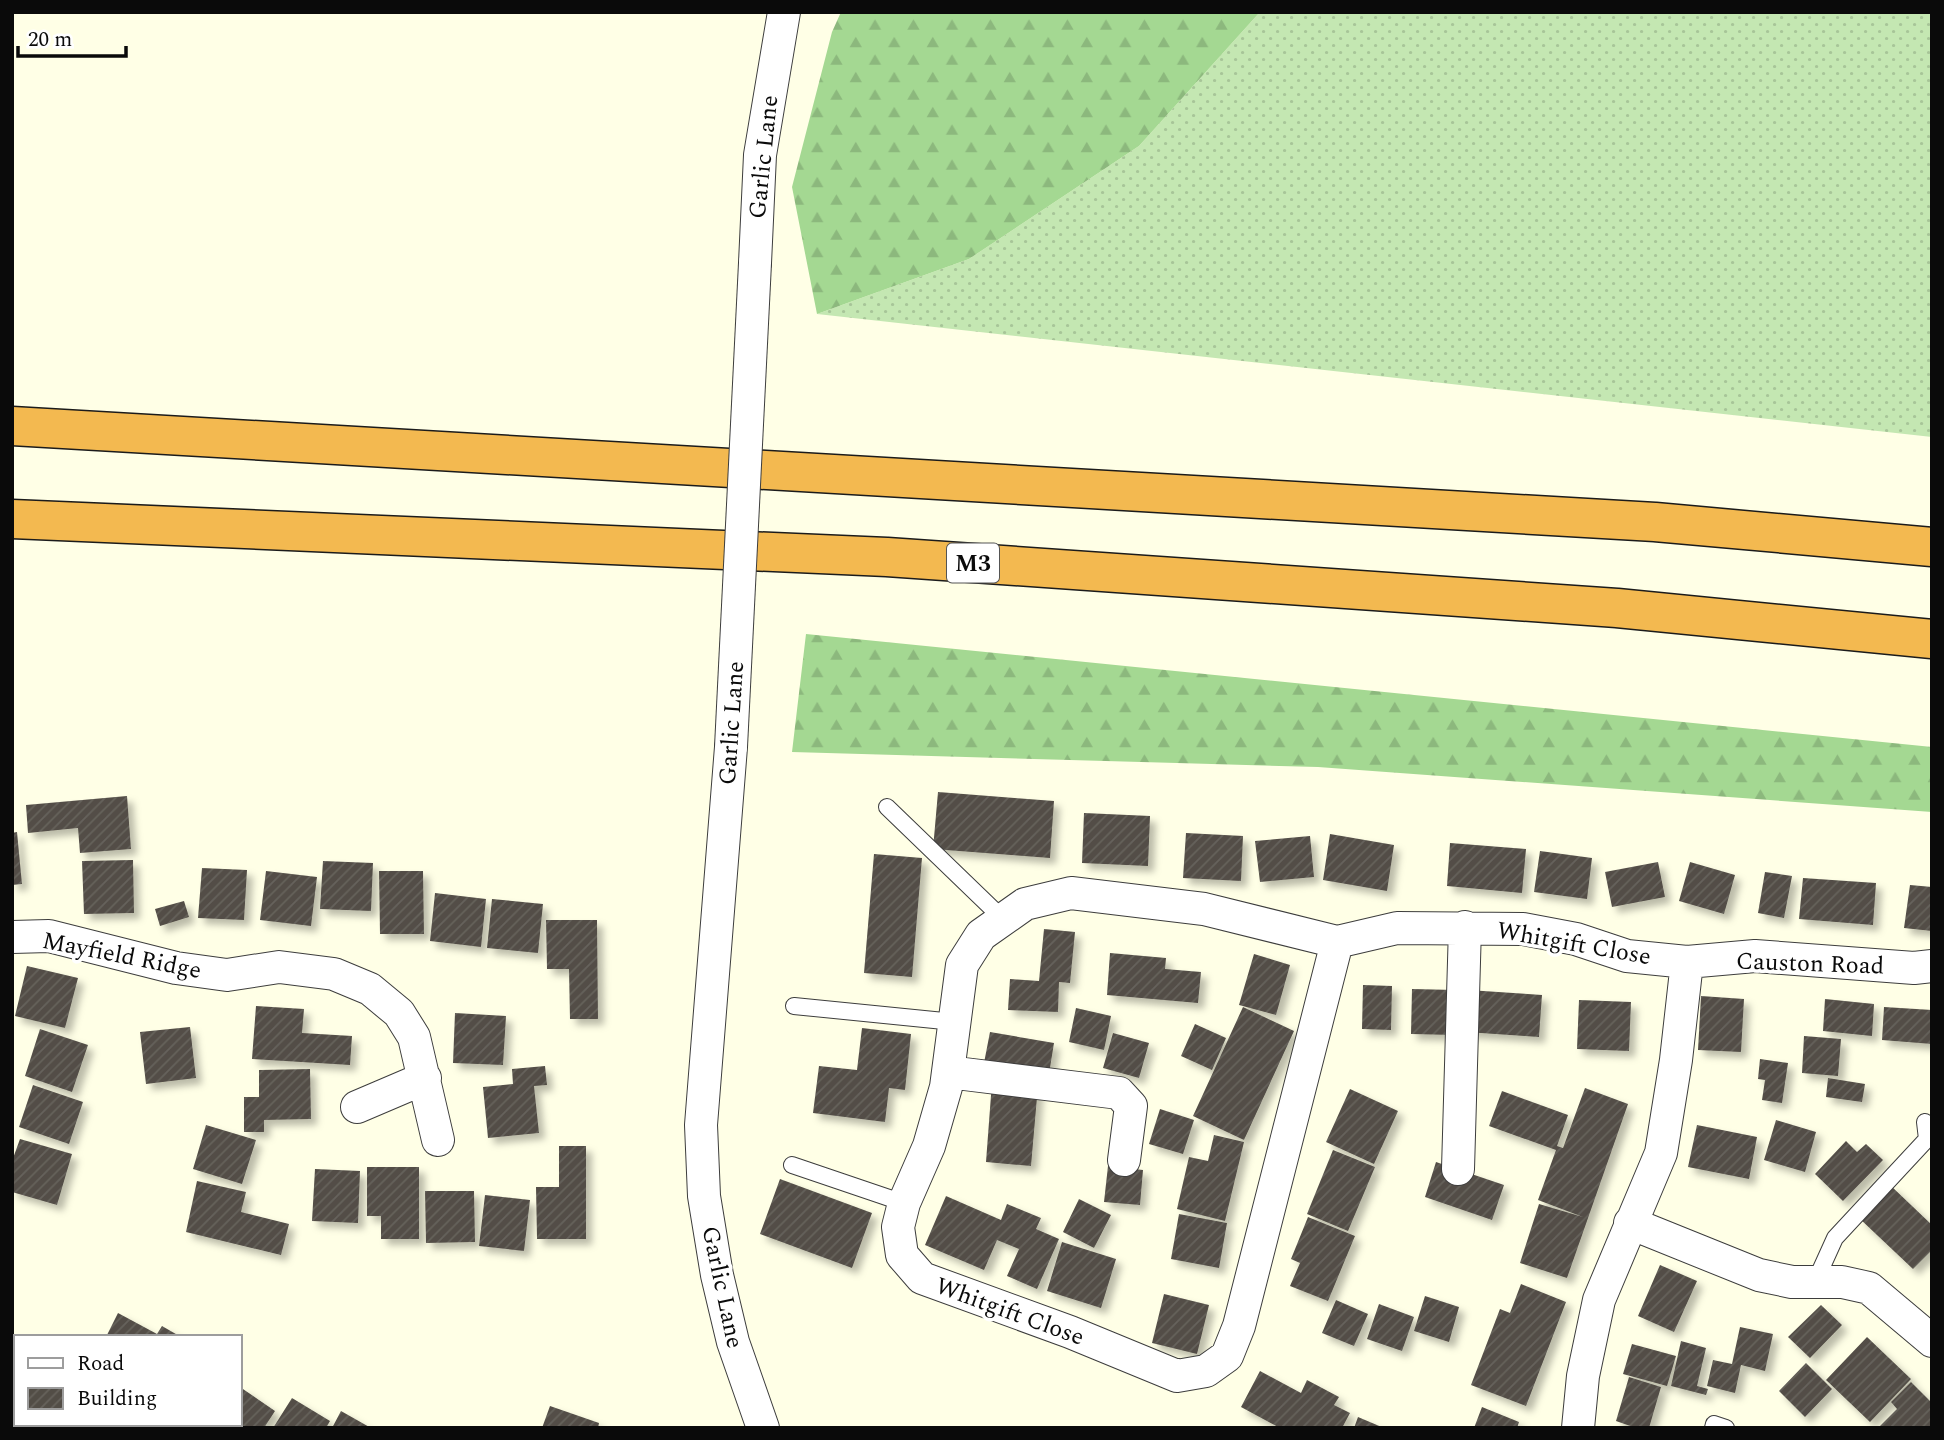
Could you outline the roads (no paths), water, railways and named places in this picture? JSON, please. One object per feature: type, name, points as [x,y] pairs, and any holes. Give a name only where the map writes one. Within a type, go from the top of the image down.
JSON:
[{"type":"highway","points":[[12,426],[1655,522],[1932,547]]},
{"type":"highway","name":"M3","points":[[12,519],[887,557],[1617,608],[1932,639]]},
{"type":"street","name":"Garlic Lane","points":[[763,1428],[733,1342],[717,1275],[704,1196],[701,1125],[731,747],[760,155],[784,12]]},
{"type":"street","name":"Whitgift Close","points":[[1337,942],[1239,1326],[1227,1356],[1206,1371],[1177,1376],[1070,1332],[922,1278],[902,1255],[898,1227],[904,1203],[929,1146],[948,1072],[962,965],[981,935],[1025,904],[1071,893],[1204,909],[1337,942],[1397,928],[1523,929],[1576,939],[1628,956],[1687,962]]},
{"type":"street","points":[[1458,1169],[1465,927]]},
{"type":"street","name":"Mayfield Ridge","points":[[12,937],[50,936],[176,968],[227,975],[279,967],[334,974],[370,989],[399,1013],[414,1037],[438,1140]]},
{"type":"street","name":"Causton Road","points":[[1687,962],[1755,956],[1914,968],[1932,966]]},
{"type":"street","points":[[1578,1428],[1583,1376],[1599,1300],[1661,1153],[1676,1060],[1687,962]]},
{"type":"street","points":[[948,1072],[1119,1093],[1131,1106],[1125,1160]]},
{"type":"street","points":[[357,1107],[425,1078]]},
{"type":"street","points":[[1630,1223],[1759,1275],[1792,1282],[1816,1280],[1869,1288],[1932,1341]]},
{"type":"lane","points":[[887,807],[1002,918]]},
{"type":"lane","points":[[794,1006],[954,1021]]},
{"type":"lane","points":[[1816,1280],[1835,1238],[1927,1139],[1925,1122]]},
{"type":"lane","points":[[792,1165],[904,1203]]},
{"type":"lane","points":[[1713,1428],[1714,1424],[1726,1428]]}]
